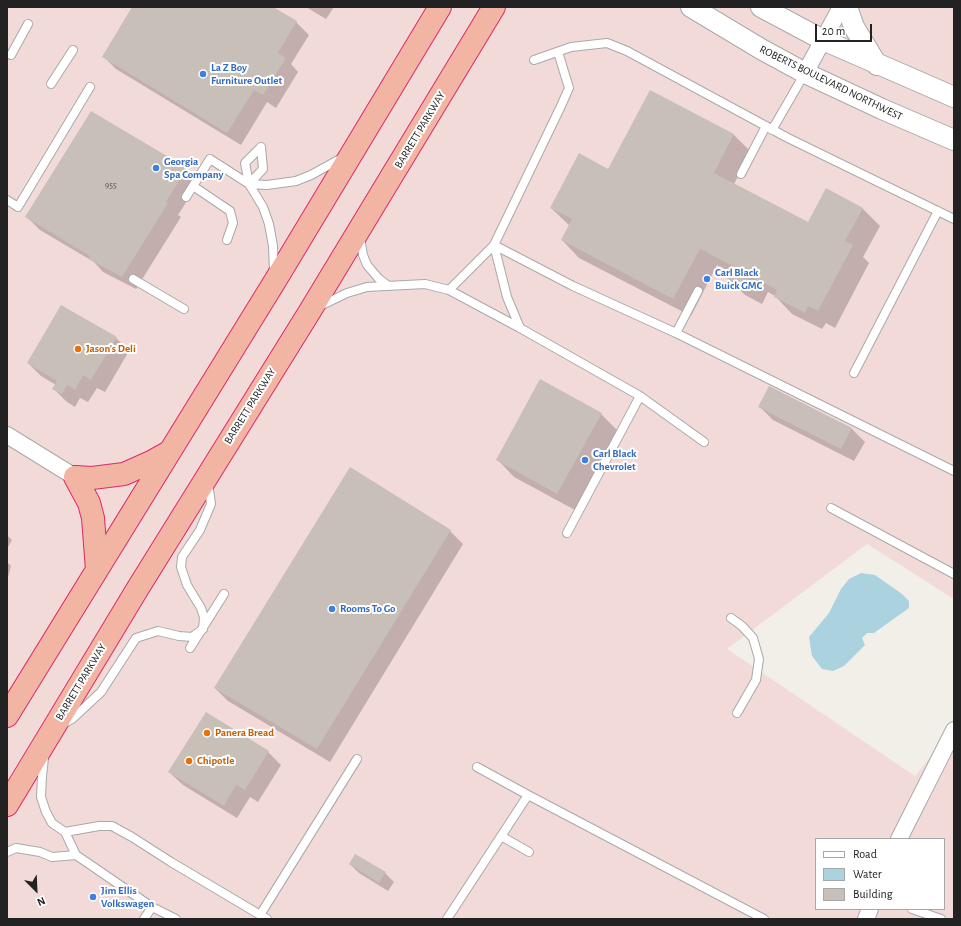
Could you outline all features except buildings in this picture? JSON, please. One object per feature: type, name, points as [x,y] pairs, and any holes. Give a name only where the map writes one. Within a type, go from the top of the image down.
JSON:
[{"type":"highway","points":[[7,716],[275,281],[440,7]]},
{"type":"highway","name":"BARRETT PARKWAY","points":[[7,805],[206,476],[310,311],[494,7]]},
{"type":"highway","points":[[75,477],[92,478],[124,474],[151,462],[170,451]]},
{"type":"highway","points":[[75,477],[89,503],[93,518],[97,570]]},
{"type":"street","name":"ROBERTS BOULEVARD NORTHWEST","points":[[691,7],[761,49],[805,73],[882,109],[954,140]]},
{"type":"street","points":[[761,7],[823,40],[954,98]]},
{"type":"street","points":[[805,73],[841,7]]},
{"type":"street","points":[[847,7],[854,27],[877,64]]},
{"type":"street","points":[[7,435],[75,477]]},
{"type":"street","points":[[900,838],[954,730]]},
{"type":"lane","points":[[11,56],[28,24]]},
{"type":"lane","points":[[534,60],[571,47],[607,43],[628,51],[769,128],[954,219]]},
{"type":"lane","points":[[52,84],[73,50]]},
{"type":"lane","points":[[448,290],[494,245],[569,88],[558,52]]},
{"type":"lane","points":[[741,174],[805,73]]},
{"type":"lane","points":[[7,200],[18,207],[90,87]]},
{"type":"lane","points":[[249,184],[267,185],[296,181],[323,169],[351,153]]},
{"type":"lane","points":[[186,197],[210,160],[249,184],[263,207],[269,224],[273,246],[275,281]]},
{"type":"lane","points":[[193,186],[230,211],[233,223],[227,240]]},
{"type":"lane","points":[[854,373],[938,212]]},
{"type":"lane","points":[[359,230],[362,255],[367,265],[379,280],[387,285]]},
{"type":"lane","points":[[494,245],[507,297],[520,328]]},
{"type":"lane","points":[[494,245],[573,286],[676,333],[954,471]]},
{"type":"lane","points":[[133,279],[184,309]]},
{"type":"lane","points":[[310,311],[347,293],[367,287],[425,284],[448,290],[520,328],[640,396],[704,442]]},
{"type":"lane","points":[[676,333],[698,291]]},
{"type":"lane","points":[[567,533],[640,396]]},
{"type":"lane","points":[[176,919],[152,907],[76,855],[65,832],[52,823],[46,812],[41,797],[42,776],[50,734],[72,719],[101,692],[136,638],[158,631],[179,636],[192,637],[202,629],[204,618],[201,608],[188,585],[181,567],[182,557],[200,530],[211,504],[206,476]]},
{"type":"lane","points":[[831,508],[954,574]]},
{"type":"lane","points":[[190,648],[224,594]]},
{"type":"lane","points":[[732,618],[753,638],[759,659],[756,680],[737,713]]},
{"type":"lane","points":[[65,832],[99,826],[112,826],[264,917],[357,759]]},
{"type":"lane","points":[[476,767],[764,919]]},
{"type":"lane","points":[[447,919],[528,795]]},
{"type":"lane","points":[[501,836],[529,852]]},
{"type":"lane","points":[[7,852],[16,848],[40,852],[52,856],[76,855]]},
{"type":"lane","points":[[144,919],[152,907]]},
{"type":"lane","points":[[915,910],[941,919]]},
{"type":"shaded area","points":[[7,7],[954,7],[954,599],[867,544],[727,649],[915,776],[954,728],[954,919],[7,919]]},
{"type":"water","points":[[861,573],[875,575],[902,594],[909,601],[909,608],[874,633],[867,633],[862,638],[865,645],[844,666],[833,671],[822,669],[812,656],[809,637],[829,613],[841,589],[849,579]]},
{"type":"place","name":"La Z Boy Furniture Outlet","points":[[203,74]]},
{"type":"place","name":"Georgia Spa Company","points":[[156,168]]},
{"type":"place","name":"Carl Black Buick GMC","points":[[707,279]]},
{"type":"place","name":"Jason's Deli","points":[[78,349]]},
{"type":"place","name":"Carl Black Chevrolet","points":[[585,460]]},
{"type":"place","name":"Rooms To Go","points":[[332,609]]},
{"type":"place","name":"Panera Bread","points":[[207,733]]},
{"type":"place","name":"Chipotle","points":[[189,761]]},
{"type":"place","name":"Jim Ellis Volkswagen","points":[[93,897]]}]
